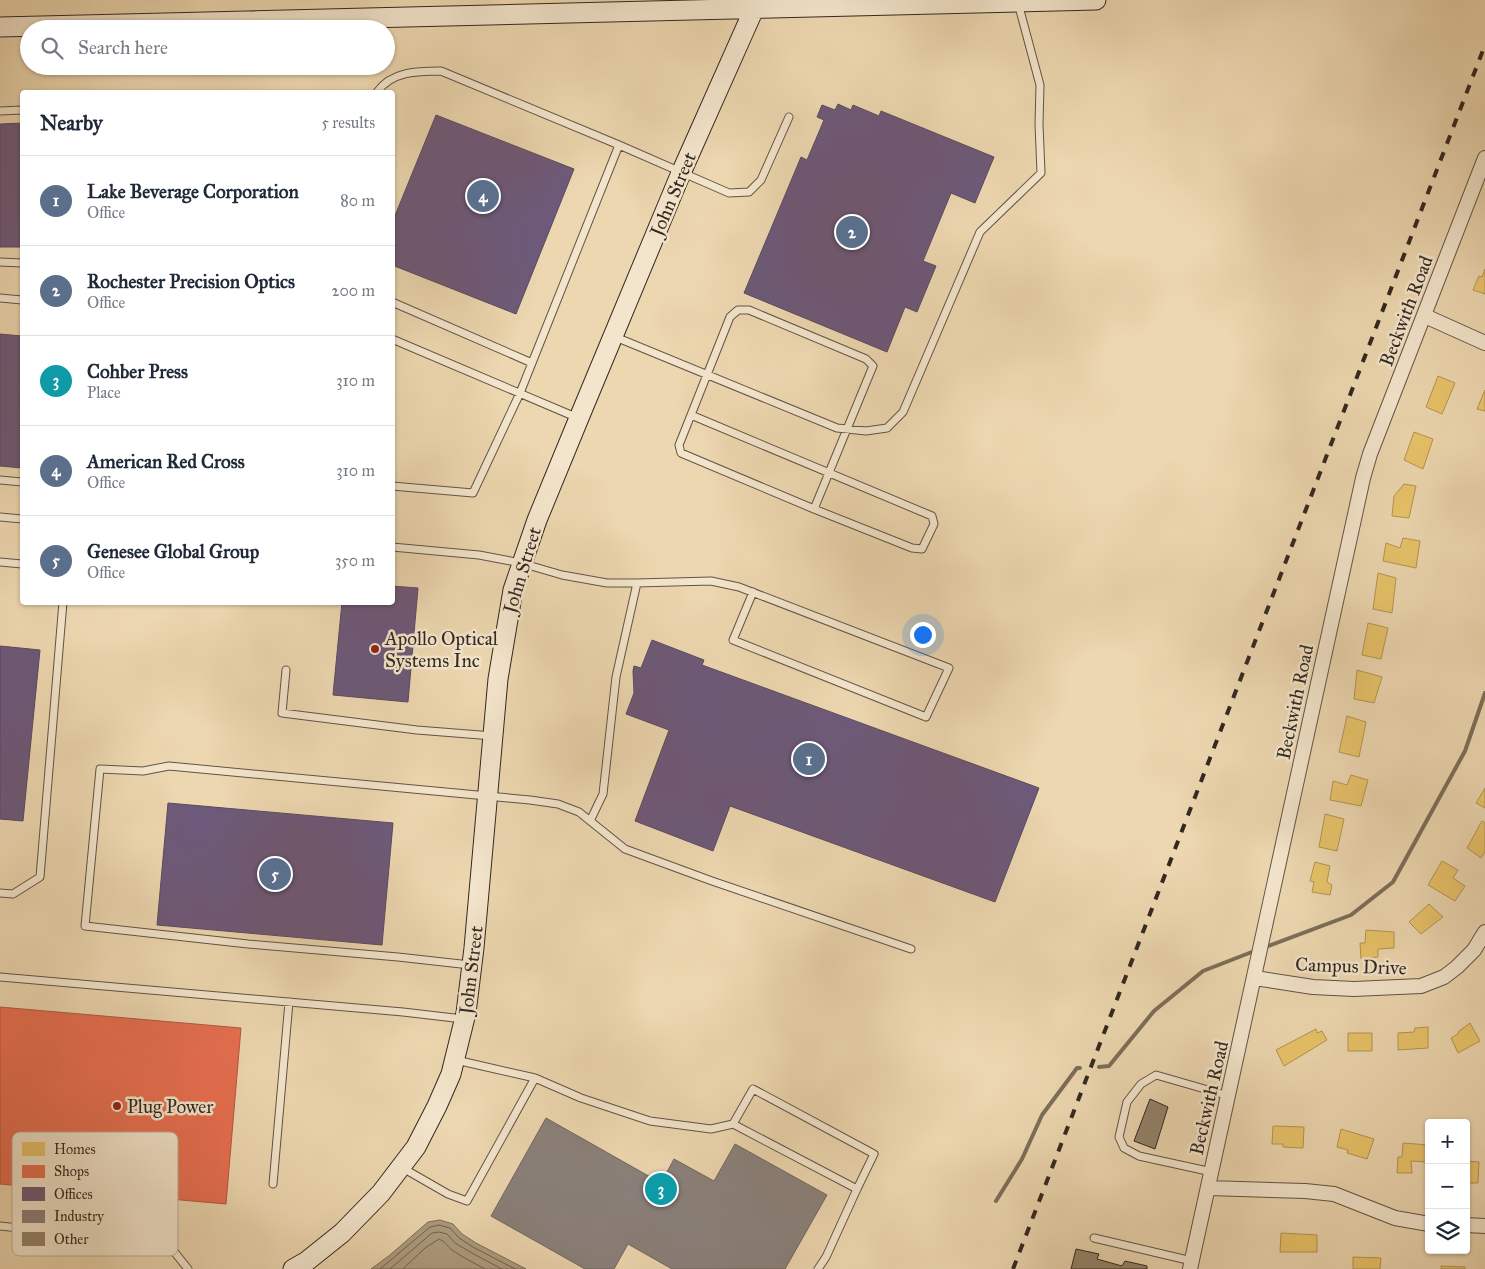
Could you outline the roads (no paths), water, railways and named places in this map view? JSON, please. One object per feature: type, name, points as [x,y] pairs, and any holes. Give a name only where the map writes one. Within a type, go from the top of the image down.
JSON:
[{"type":"street","points":[[333,20],[428,18],[756,4],[1096,0]]},
{"type":"street","name":"John Street","points":[[293,1269],[342,1233],[381,1193],[416,1146],[437,1106],[456,1060],[465,1019],[472,966],[498,679],[513,590],[537,520],[613,336],[681,173],[756,4]]},
{"type":"street","points":[[0,27],[20,27]]},
{"type":"street","name":"Beckwith Road","points":[[1191,1265],[1363,478],[1370,454],[1485,158]]},
{"type":"street","points":[[1425,316],[1485,343]]},
{"type":"street","name":"Campus Drive","points":[[1255,978],[1313,987],[1354,989],[1421,986],[1444,977],[1457,967],[1474,950],[1485,932]]},
{"type":"street","points":[[1208,1188],[1305,1191],[1334,1194],[1395,1218],[1425,1223]]},
{"type":"street","points":[[1470,1225],[1485,1226]]},
{"type":"lane","points":[[613,336],[837,428],[866,431],[887,428],[903,412],[980,232],[1042,173],[1039,124],[1040,85],[1018,2]]},
{"type":"lane","points":[[379,90],[392,78],[416,71],[442,72],[729,193],[749,192],[761,180],[788,117]]},
{"type":"lane","points":[[0,110],[20,110]]},
{"type":"lane","points":[[395,486],[473,493],[520,393],[619,145]]},
{"type":"lane","points":[[0,262],[20,263]]},
{"type":"lane","points":[[0,298],[20,300]]},
{"type":"lane","points":[[395,303],[532,363]]},
{"type":"lane","points":[[691,415],[829,472],[932,516],[934,524],[922,549],[912,548],[814,509],[681,453],[679,445],[707,374],[730,317],[738,310],[749,310],[866,359],[873,366],[848,429],[829,472],[814,509]]},
{"type":"lane","points":[[395,340],[579,418]]},
{"type":"lane","points":[[0,480],[20,482]]},
{"type":"lane","points":[[0,517],[20,520]]},
{"type":"lane","points":[[395,547],[480,555],[607,583],[712,581],[753,592],[949,668],[926,717],[733,640],[753,592]]},
{"type":"lane","points":[[0,562],[20,564]]},
{"type":"lane","points":[[590,821],[603,794],[616,677],[637,582]]},
{"type":"lane","points":[[0,893],[13,894],[40,877],[63,605]]},
{"type":"lane","points":[[286,670],[282,713],[417,730],[493,736]]},
{"type":"lane","points":[[472,966],[398,956],[248,944],[85,926],[100,769],[143,771],[168,766],[558,804],[579,812],[625,849],[911,950]]},
{"type":"lane","points":[[0,977],[465,1019]]},
{"type":"lane","points":[[273,1184],[288,1002]]},
{"type":"lane","points":[[456,1060],[535,1078],[581,1098],[650,1121],[711,1129],[733,1124],[857,1189]]},
{"type":"lane","points":[[1212,1172],[1139,1156],[1124,1148],[1119,1137],[1127,1102],[1141,1084],[1156,1075],[1229,1096]]},
{"type":"lane","points":[[401,1167],[448,1194],[467,1201],[535,1078]]},
{"type":"lane","points":[[733,1124],[753,1089],[874,1154],[826,1257],[818,1269]]},
{"type":"lane","points":[[1094,1238],[1191,1265]]},
{"type":"lane","points":[[178,1256],[188,1269]]},
{"type":"water","points":[[440,1220],[453,1224],[462,1234],[476,1243],[526,1269],[371,1269],[428,1222]]},
{"type":"waterway","points":[[1263,948],[1351,915],[1393,882],[1465,751],[1485,693]]},
{"type":"waterway","points":[[1099,1067],[1109,1066],[1154,1011],[1203,971],[1257,950]]},
{"type":"waterway","points":[[996,1201],[1022,1159],[1042,1115],[1077,1068],[1080,1068]]},
{"type":"railway","points":[[1013,1269],[1485,45]]},
{"type":"place","name":"American Red Cross","points":[[483,196]]},
{"type":"place","name":"Rochester Precision Optics","points":[[852,232]]},
{"type":"place","name":"Apollo Optical Systems Inc","points":[[375,649]]},
{"type":"place","name":"Lake Beverage Corporation","points":[[809,759]]},
{"type":"place","name":"Genesee Global Group","points":[[275,874]]},
{"type":"place","name":"Plug Power","points":[[117,1106]]},
{"type":"place","name":"Cohber Press","points":[[661,1189]]}]
